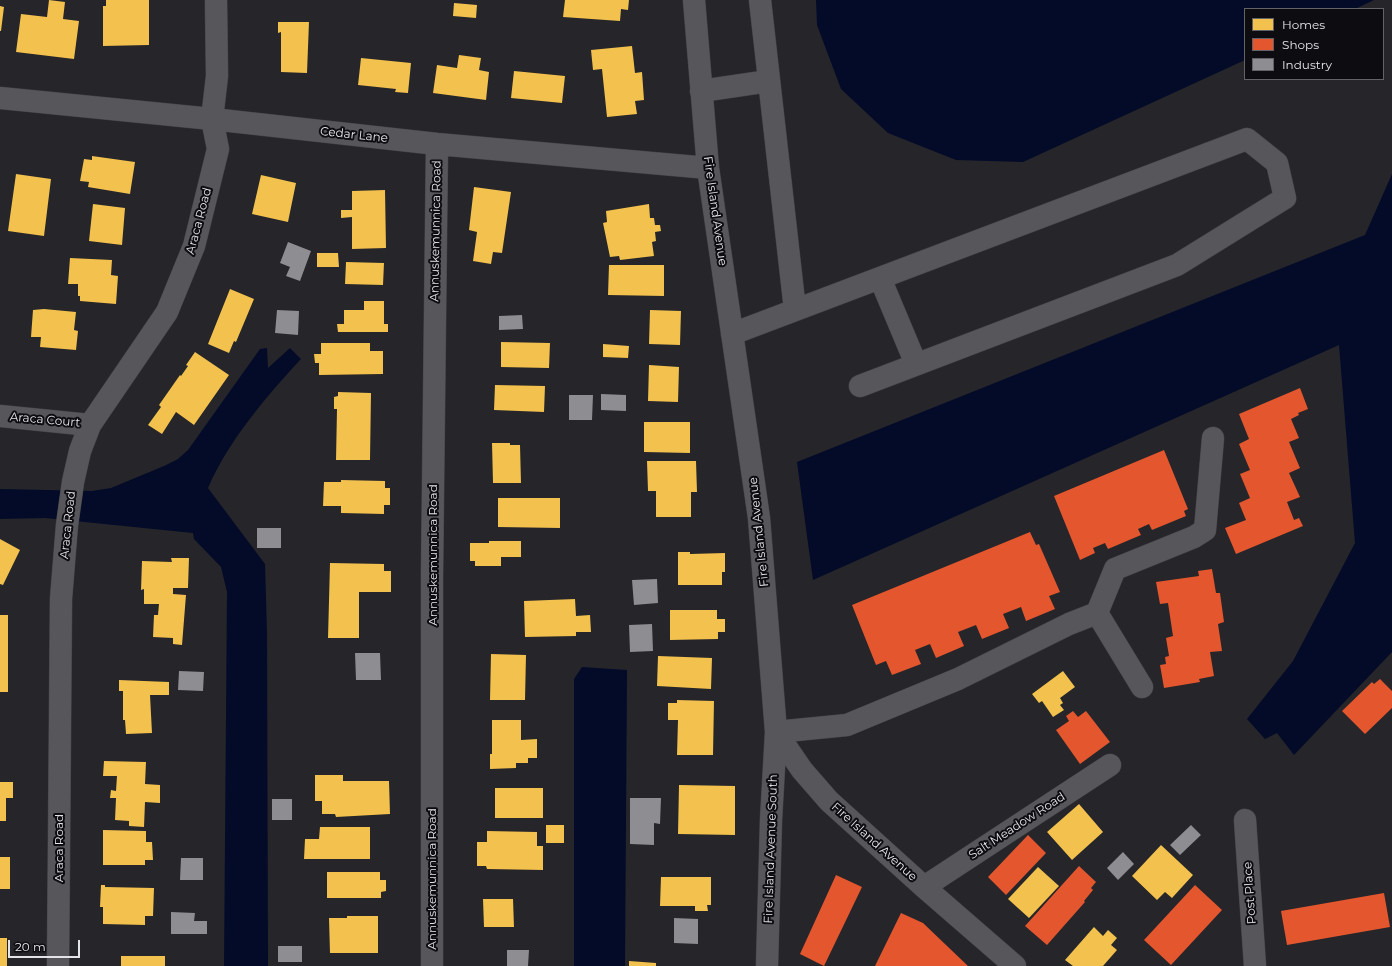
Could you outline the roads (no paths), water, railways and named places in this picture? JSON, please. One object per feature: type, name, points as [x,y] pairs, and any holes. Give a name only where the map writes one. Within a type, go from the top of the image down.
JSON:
[{"type":"street","name":"Araca Road","points":[[58,966],[61,600],[67,526],[73,482],[80,451],[90,424],[166,312],[194,246],[218,149],[212,119],[217,76],[216,0]]},
{"type":"street","name":"Fire Island Avenue","points":[[694,0],[708,168],[759,518],[772,661],[776,732],[802,770],[829,801],[924,887],[1015,966]]},
{"type":"street","points":[[760,0],[795,310]]},
{"type":"street","points":[[701,91],[769,81]]},
{"type":"street","name":"Cedar Lane","points":[[0,98],[212,119],[437,144],[708,168]]},
{"type":"street","points":[[732,334],[1247,139],[1277,163],[1285,198],[1177,265],[860,386]]},
{"type":"street","name":"Annuskemunnica Road","points":[[432,966],[432,575],[437,144]]},
{"type":"street","points":[[880,278],[916,364]]},
{"type":"street","name":"Araca Court","points":[[0,416],[90,424]]},
{"type":"street","points":[[776,732],[847,725],[958,678],[1069,624],[1097,613],[1115,569],[1194,537],[1205,530],[1213,438]]},
{"type":"street","points":[[1097,613],[1142,687]]},
{"type":"street","name":"Fire Island Avenue South","points":[[767,966],[771,820],[776,732]]},
{"type":"street","name":"Salt Meadow Road","points":[[924,887],[1110,765]]},
{"type":"street","name":"Post Place","points":[[1245,820],[1255,966]]},
{"type":"water","points":[[816,0],[1374,0],[1357,8],[1244,8],[1244,60],[1023,162],[956,160],[888,133],[841,89],[817,25]]},
{"type":"water","points":[[1392,174],[1392,652],[1294,755],[1277,733],[1265,739],[1247,719],[1293,661],[1355,543],[1339,345],[813,580],[797,462],[1365,235]]},
{"type":"water","points":[[267,348],[268,368],[290,348],[301,359],[261,404],[237,436],[226,453],[208,488],[265,564],[267,632],[268,966],[224,966],[227,592],[221,567],[194,539],[193,533],[45,518],[0,519],[0,489],[92,491],[111,488],[178,459],[188,450],[260,349]]},
{"type":"water","points":[[582,667],[627,670],[625,966],[574,966],[574,679]]}]
